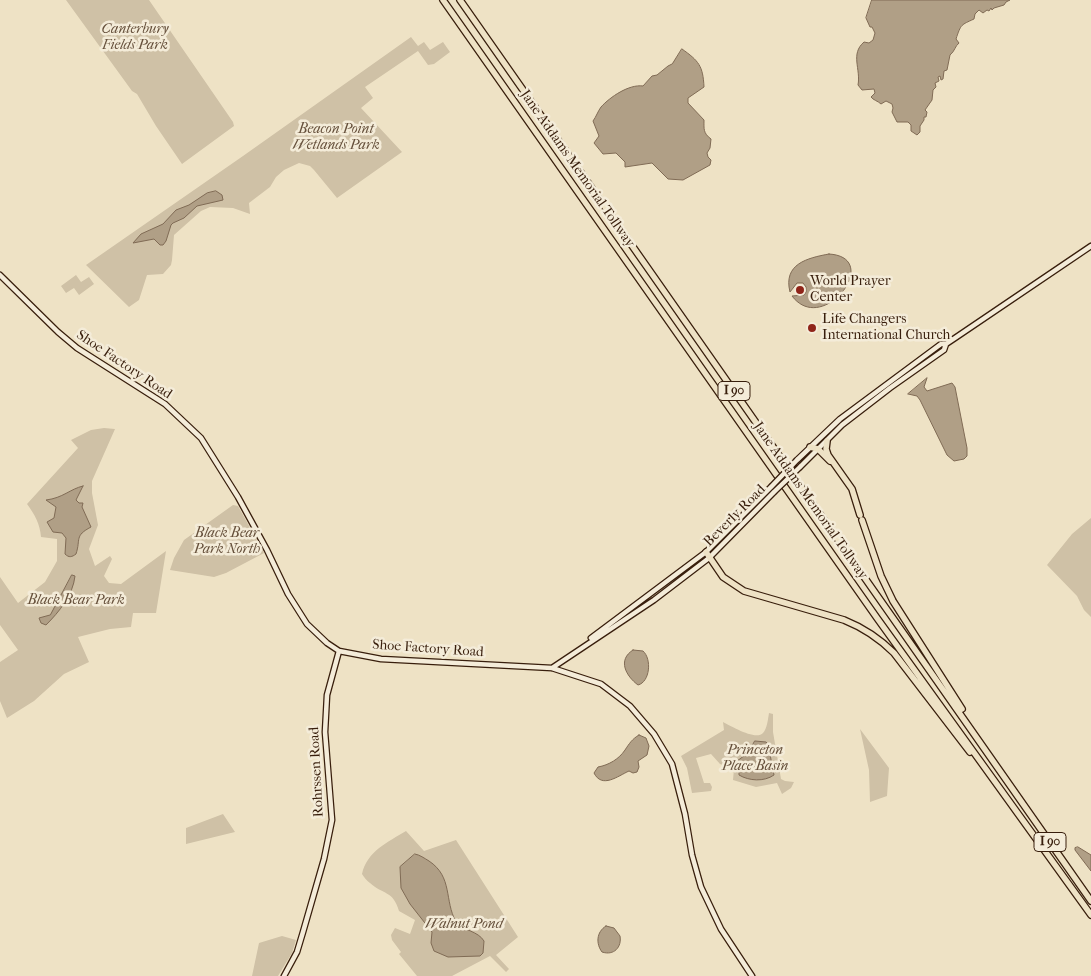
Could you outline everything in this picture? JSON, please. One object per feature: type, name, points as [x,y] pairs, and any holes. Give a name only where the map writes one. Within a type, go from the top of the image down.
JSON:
[{"type":"highway","name":"Jane Addams Memorial Tollway","points":[[443,0],[877,618],[1091,915]]},
{"type":"highway","name":"Jane Addams Memorial Tollway","points":[[460,0],[1091,901]]},
{"type":"highway","points":[[827,441],[828,455],[852,489],[881,576],[893,601],[1009,782]]},
{"type":"highway","points":[[810,447],[818,450],[842,473]]},
{"type":"highway","points":[[706,552],[723,577],[744,592],[844,620],[860,626],[881,640],[894,653],[1054,862]]},
{"type":"street","name":"Beverly Road","points":[[574,652],[706,552],[810,447],[864,400],[941,344],[946,344],[1091,246]]},
{"type":"street","name":"Shoe Factory Road","points":[[0,276],[77,348],[165,404],[201,438],[238,498],[267,550],[288,594],[307,624],[327,643],[339,651],[381,659],[552,668],[601,684],[630,706],[654,734],[672,764],[685,814],[692,855],[704,893],[721,929],[752,976]]},
{"type":"street","name":"Beverly Road","points":[[552,668],[654,600],[710,558],[774,492],[848,421],[944,350],[946,344]]},
{"type":"street","name":"Rohrssen Road","points":[[284,976],[296,952],[303,932],[324,858],[332,820],[324,732],[327,695],[339,651]]},
{"type":"green space","name":"Canterbury Fields Park","points":[[66,0],[149,0],[234,126],[182,164],[137,94],[132,91]]},
{"type":"green space","name":"Beacon Point Wetlands Park","points":[[411,37],[418,46],[424,42],[430,50],[443,42],[450,52],[434,64],[428,65],[418,51],[365,87],[373,98],[361,108],[402,152],[337,198],[310,166],[299,163],[284,170],[276,177],[270,187],[249,203],[250,214],[233,208],[210,207],[201,211],[174,235],[171,265],[163,274],[147,275],[139,300],[129,307],[86,265],[243,156]]},
{"type":"green space","points":[[76,275],[81,282],[89,277],[94,284],[79,295],[74,288],[66,293],[61,286]]},
{"type":"green space","name":"Black Bear Park","points":[[115,429],[92,481],[92,493],[98,525],[89,549],[95,566],[110,556],[112,559],[104,576],[109,583],[121,584],[166,551],[156,613],[133,613],[131,627],[110,629],[78,637],[89,662],[64,674],[34,701],[7,718],[0,701],[0,662],[18,650],[0,625],[0,577],[18,603],[45,582],[57,561],[57,539],[41,537],[37,520],[27,504],[78,448],[71,440],[91,430]]},
{"type":"green space","name":"Black Bear Park North","points":[[233,505],[238,506],[264,553],[226,573],[214,577],[170,570],[184,540]]},
{"type":"green space","points":[[1091,518],[1091,617],[1084,610],[1077,596],[1047,565],[1072,534]]},
{"type":"green space","name":"Princeton Place Basin","points":[[769,713],[773,714],[773,732],[781,779],[794,782],[791,788],[782,794],[777,783],[756,787],[733,780],[734,769],[720,764],[711,754],[696,758],[704,783],[710,783],[711,791],[692,793],[687,768],[681,756],[724,730],[723,722],[743,732],[760,735],[765,729]]},
{"type":"green space","points":[[860,729],[889,768],[887,796],[870,802],[869,770]]},
{"type":"green space","points":[[223,814],[235,832],[186,844],[186,828]]},
{"type":"green space","name":"Walnut Pond","points":[[406,831],[424,851],[456,840],[518,937],[496,955],[509,969],[506,972],[490,956],[452,976],[417,976],[399,954],[401,952],[392,940],[391,935],[395,928],[410,934],[415,920],[399,911],[397,904],[391,896],[375,887],[362,874],[368,859],[373,853],[385,843]]},
{"type":"green space","points":[[282,936],[296,940],[292,953],[278,976],[252,976],[259,943]]},
{"type":"shaded area","points":[[872,0],[1010,0],[1004,5],[992,10],[991,8],[983,13],[979,10],[975,14],[974,19],[960,28],[956,39],[959,43],[950,55],[943,79],[941,80],[940,76],[938,77],[939,81],[935,83],[936,87],[933,90],[932,100],[925,110],[927,112],[926,117],[924,117],[920,126],[920,132],[917,135],[911,131],[911,125],[908,122],[897,122],[892,112],[892,104],[886,101],[881,104],[871,97],[875,93],[874,89],[862,90],[858,85],[858,52],[864,42],[869,43],[873,40],[875,33],[866,18]]},
{"type":"shaded area","points":[[682,49],[696,61],[703,74],[704,87],[688,98],[688,103],[704,120],[705,133],[711,139],[710,148],[707,153],[711,160],[710,165],[683,180],[668,179],[652,163],[625,167],[625,162],[616,153],[603,154],[594,143],[599,136],[593,121],[601,107],[620,92],[632,87],[643,86],[652,76],[657,75],[672,64]]},
{"type":"shaded area","points":[[216,191],[222,195],[223,200],[197,206],[184,218],[173,223],[163,245],[160,245],[154,239],[133,243],[141,234],[163,224],[176,210],[189,205],[207,193]]},
{"type":"shaded area","points":[[829,254],[844,258],[851,268],[850,279],[843,292],[832,302],[819,307],[805,306],[792,296],[804,295],[806,287],[803,283],[797,283],[790,292],[790,275],[793,269],[805,260]]},
{"type":"shaded area","points":[[927,378],[924,387],[927,391],[952,383],[955,387],[967,448],[967,456],[964,459],[954,461],[947,455],[920,400],[917,396],[908,394]]},
{"type":"shaded area","points":[[83,486],[76,500],[79,503],[83,503],[82,507],[91,527],[80,536],[76,554],[69,557],[65,554],[66,538],[62,533],[53,532],[47,522],[54,518],[56,507],[46,500]]},
{"type":"shaded area","points":[[72,575],[75,576],[74,583],[65,603],[46,625],[41,623],[39,618],[50,615]]},
{"type":"shaded area","points":[[633,650],[643,651],[649,664],[645,680],[638,685],[627,673],[624,663],[625,658]]},
{"type":"shaded area","points":[[639,735],[646,738],[649,746],[647,755],[638,761],[639,767],[637,772],[629,771],[606,781],[597,778],[594,773],[598,767],[617,759]]},
{"type":"shaded area","points":[[755,741],[768,744],[774,775],[766,779],[752,779],[739,775],[737,761],[748,753]]},
{"type":"shaded area","points":[[1078,847],[1091,855],[1091,871],[1075,850]]},
{"type":"shaded area","points":[[415,854],[429,861],[442,874],[452,914],[456,922],[478,935],[484,941],[483,953],[480,956],[448,957],[434,951],[431,943],[432,932],[410,904],[401,888],[400,867]]},
{"type":"shaded area","points":[[606,926],[614,928],[620,936],[620,944],[616,950],[610,953],[602,952],[598,942],[600,931]]},
{"type":"place","name":"World Prayer Center","points":[[800,290]]},
{"type":"place","name":"Life Changers International Church","points":[[812,328]]}]
